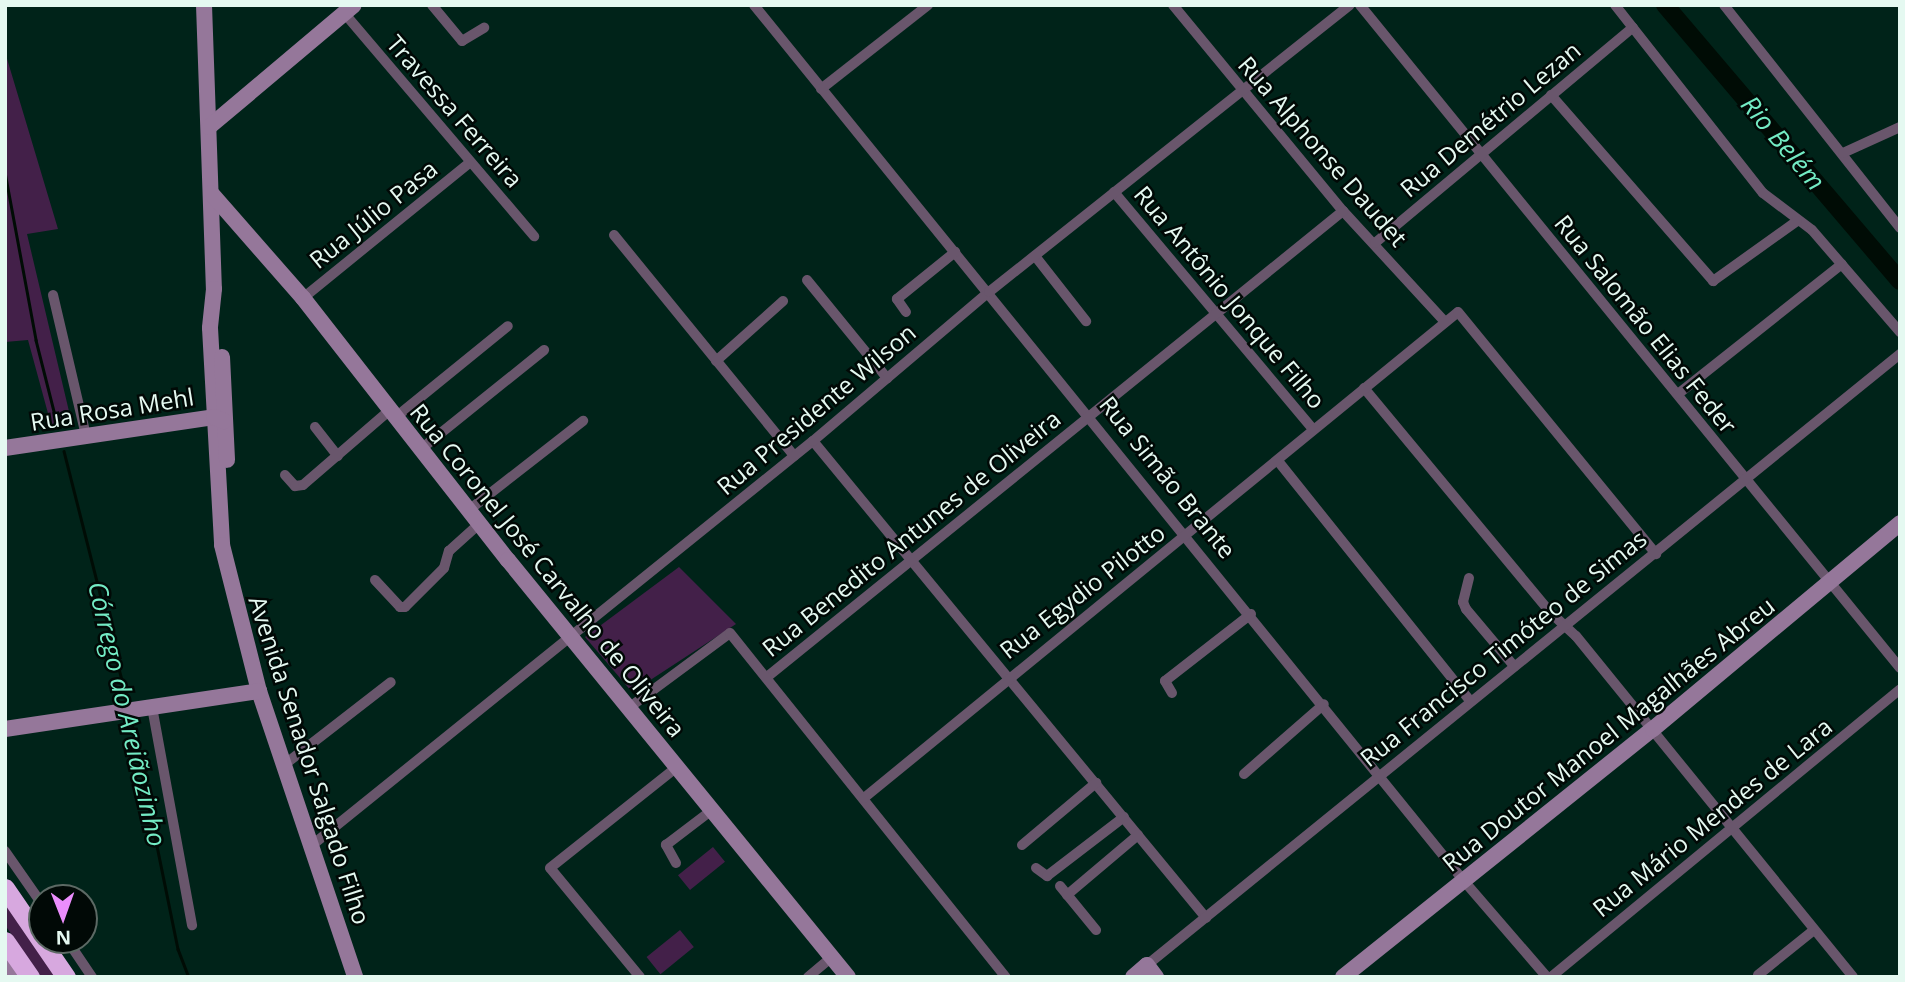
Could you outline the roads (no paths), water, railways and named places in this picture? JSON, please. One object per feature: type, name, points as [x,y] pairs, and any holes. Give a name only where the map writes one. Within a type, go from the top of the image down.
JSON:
[{"type":"highway","points":[[5,888],[66,977]]},
{"type":"highway","points":[[5,941],[30,977]]},
{"type":"street","name":"Avenida Senador Salgado Filho","points":[[204,5],[214,289],[210,328],[219,420],[222,545],[228,557],[234,603],[259,691],[355,977]]},
{"type":"street","points":[[432,5],[462,41],[484,28]]},
{"type":"street","name":"Rua Simão Brante","points":[[754,5],[1091,415],[1464,881],[1549,977]]},
{"type":"street","points":[[821,89],[928,5]]},
{"type":"street","name":"Rua Alphonse Daudet","points":[[1173,5],[1343,211],[1445,322]]},
{"type":"street","name":"Rua Presidente Wilson","points":[[311,846],[813,441],[989,292],[1350,5]]},
{"type":"street","name":"Rua Salomão Elias Feder","points":[[1360,5],[1900,668]]},
{"type":"street","points":[[1615,5],[1763,193],[1812,230],[1900,332]]},
{"type":"street","points":[[1724,5],[1900,228]]},
{"type":"street","points":[[209,127],[350,9]]},
{"type":"street","name":"Travessa Ferreira","points":[[350,9],[469,163],[483,173],[534,236]]},
{"type":"street","name":"Rua Demétrio Lezan","points":[[1375,243],[1633,27]]},
{"type":"street","points":[[1551,95],[1713,281],[1797,220]]},
{"type":"street","points":[[1843,153],[1900,127]]},
{"type":"street","name":"Rua Júlio Pasa","points":[[303,298],[469,163]]},
{"type":"street","name":"Rua Coronel José Carvalho de Oliveira","points":[[211,192],[303,298],[479,524],[848,977]]},
{"type":"street","name":"Rua Antônio Jonque Filho","points":[[1114,192],[1313,429]]},
{"type":"street","name":"Rua Benedito Antunes de Oliveira","points":[[767,677],[1343,211]]},
{"type":"street","points":[[614,235],[794,456]]},
{"type":"street","points":[[905,312],[897,299],[956,252]]},
{"type":"street","points":[[1035,256],[1086,321]]},
{"type":"street","points":[[1678,394],[1842,264]]},
{"type":"street","points":[[807,280],[887,378]]},
{"type":"street","points":[[53,295],[86,436]]},
{"type":"street","points":[[716,360],[783,300]]},
{"type":"street","name":"Rua Egydio Pilotto","points":[[864,798],[1009,676],[1188,535],[1313,429],[1458,312],[1656,554]]},
{"type":"street","points":[[285,475],[299,486],[508,326]]},
{"type":"street","points":[[421,449],[544,350]]},
{"type":"street","name":"Rua Francisco Timóteo de Simas","points":[[1133,977],[1152,971],[1206,918],[1900,354]]},
{"type":"street","points":[[1364,388],[1653,729],[1853,977]]},
{"type":"street","name":"Rua Rosa Mehl","points":[[5,448],[219,420]]},
{"type":"street","points":[[469,510],[583,421]]},
{"type":"street","points":[[315,427],[338,456]]},
{"type":"street","points":[[813,441],[1206,918]]},
{"type":"street","points":[[1278,461],[1470,701]]},
{"type":"street","name":"Rua Doutor Manoel Magalhães Abreu","points":[[1343,977],[1653,729],[1900,523]]},
{"type":"street","points":[[375,580],[400,607],[405,607],[444,568],[449,551],[479,524]]},
{"type":"street","points":[[1469,578],[1463,601],[1466,609],[1514,666]]},
{"type":"street","points":[[1172,693],[1165,681],[1251,614]]},
{"type":"street","points":[[630,707],[730,633],[1006,977]]},
{"type":"street","points":[[284,765],[391,682]]},
{"type":"street","name":"Rua Mário Mendes de Lara","points":[[1549,977],[1900,689]]},
{"type":"street","points":[[5,729],[259,691]]},
{"type":"street","points":[[1244,774],[1324,704]]},
{"type":"street","points":[[137,709],[192,925]]},
{"type":"street","points":[[640,977],[551,868],[677,767]]},
{"type":"street","points":[[1022,845],[1096,783]]},
{"type":"street","points":[[676,863],[666,845],[712,810]]},
{"type":"street","points":[[1037,868],[1047,876],[1124,817]]},
{"type":"street","points":[[1096,930],[1064,890],[1138,835]]},
{"type":"street","points":[[5,851],[28,884]]},
{"type":"street","points":[[1758,975],[1814,930]]},
{"type":"street","points":[[76,954],[92,977]]},
{"type":"street","points":[[808,977],[832,957]]},
{"type":"street","points":[[5,966],[12,977]]},
{"type":"waterway","name":"Rio Belém","points":[[1665,5],[1900,281]]},
{"type":"waterway","name":"Córrego do Areiãozinho","points":[[5,172],[36,340],[58,427]]},
{"type":"waterway","name":"Córrego do Areiãozinho","points":[[64,451],[128,704]]},
{"type":"waterway","name":"Córrego do Areiãozinho","points":[[131,718],[178,949],[189,977]]}]
